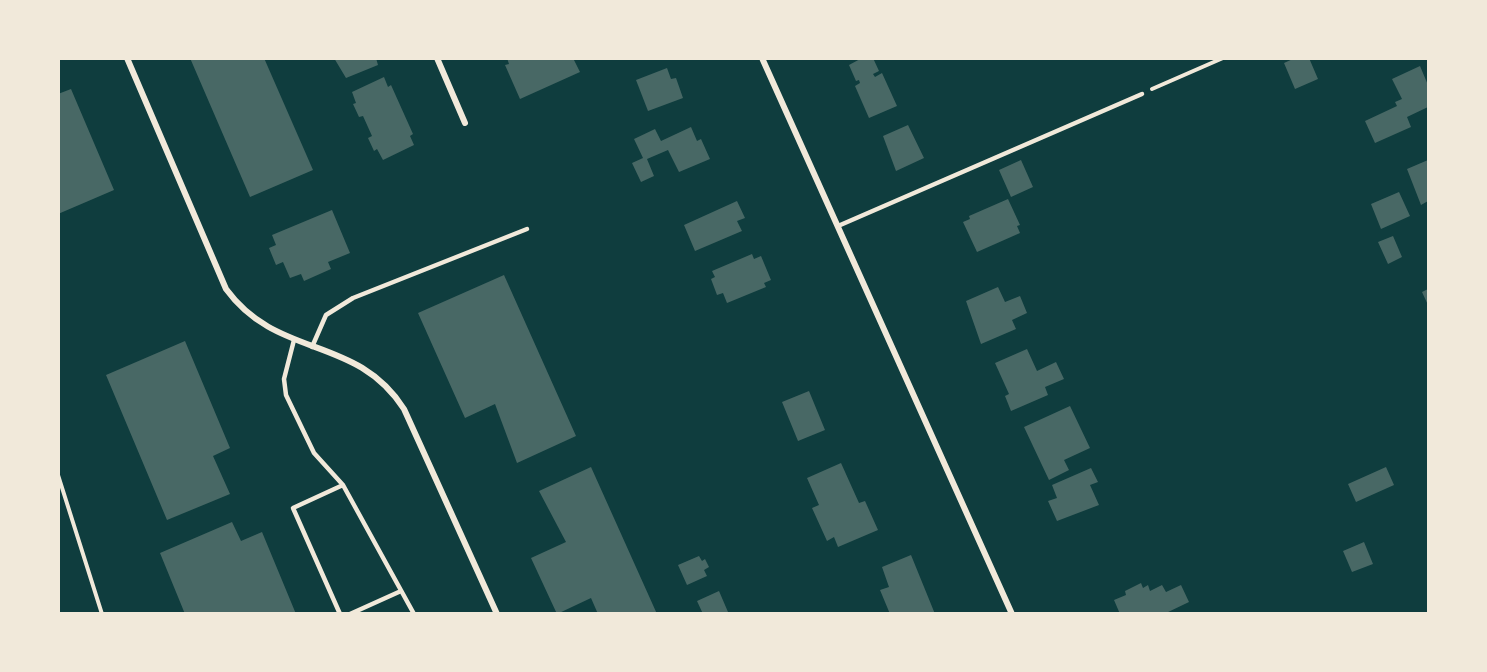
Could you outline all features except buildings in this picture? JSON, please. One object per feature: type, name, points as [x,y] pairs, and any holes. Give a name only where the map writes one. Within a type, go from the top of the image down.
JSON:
[{"type":"street","points":[[127,58],[226,289],[239,306],[254,319],[294,340],[348,358],[382,380],[394,392],[404,409],[497,614]]},
{"type":"street","points":[[436,58],[465,123]]},
{"type":"street","points":[[762,58],[1012,614]]},
{"type":"lane","points":[[838,226],[1142,93]]},
{"type":"lane","points":[[312,347],[326,315],[353,298],[527,229]]},
{"type":"lane","points":[[294,340],[284,379],[286,396],[314,453],[343,485],[414,614]]},
{"type":"lane","points":[[340,614],[293,508],[343,485]]},
{"type":"lane","points":[[350,614],[401,591]]},
{"type":"path","points":[[1142,93],[1223,58]]},
{"type":"path","points":[[58,475],[102,614]]}]
